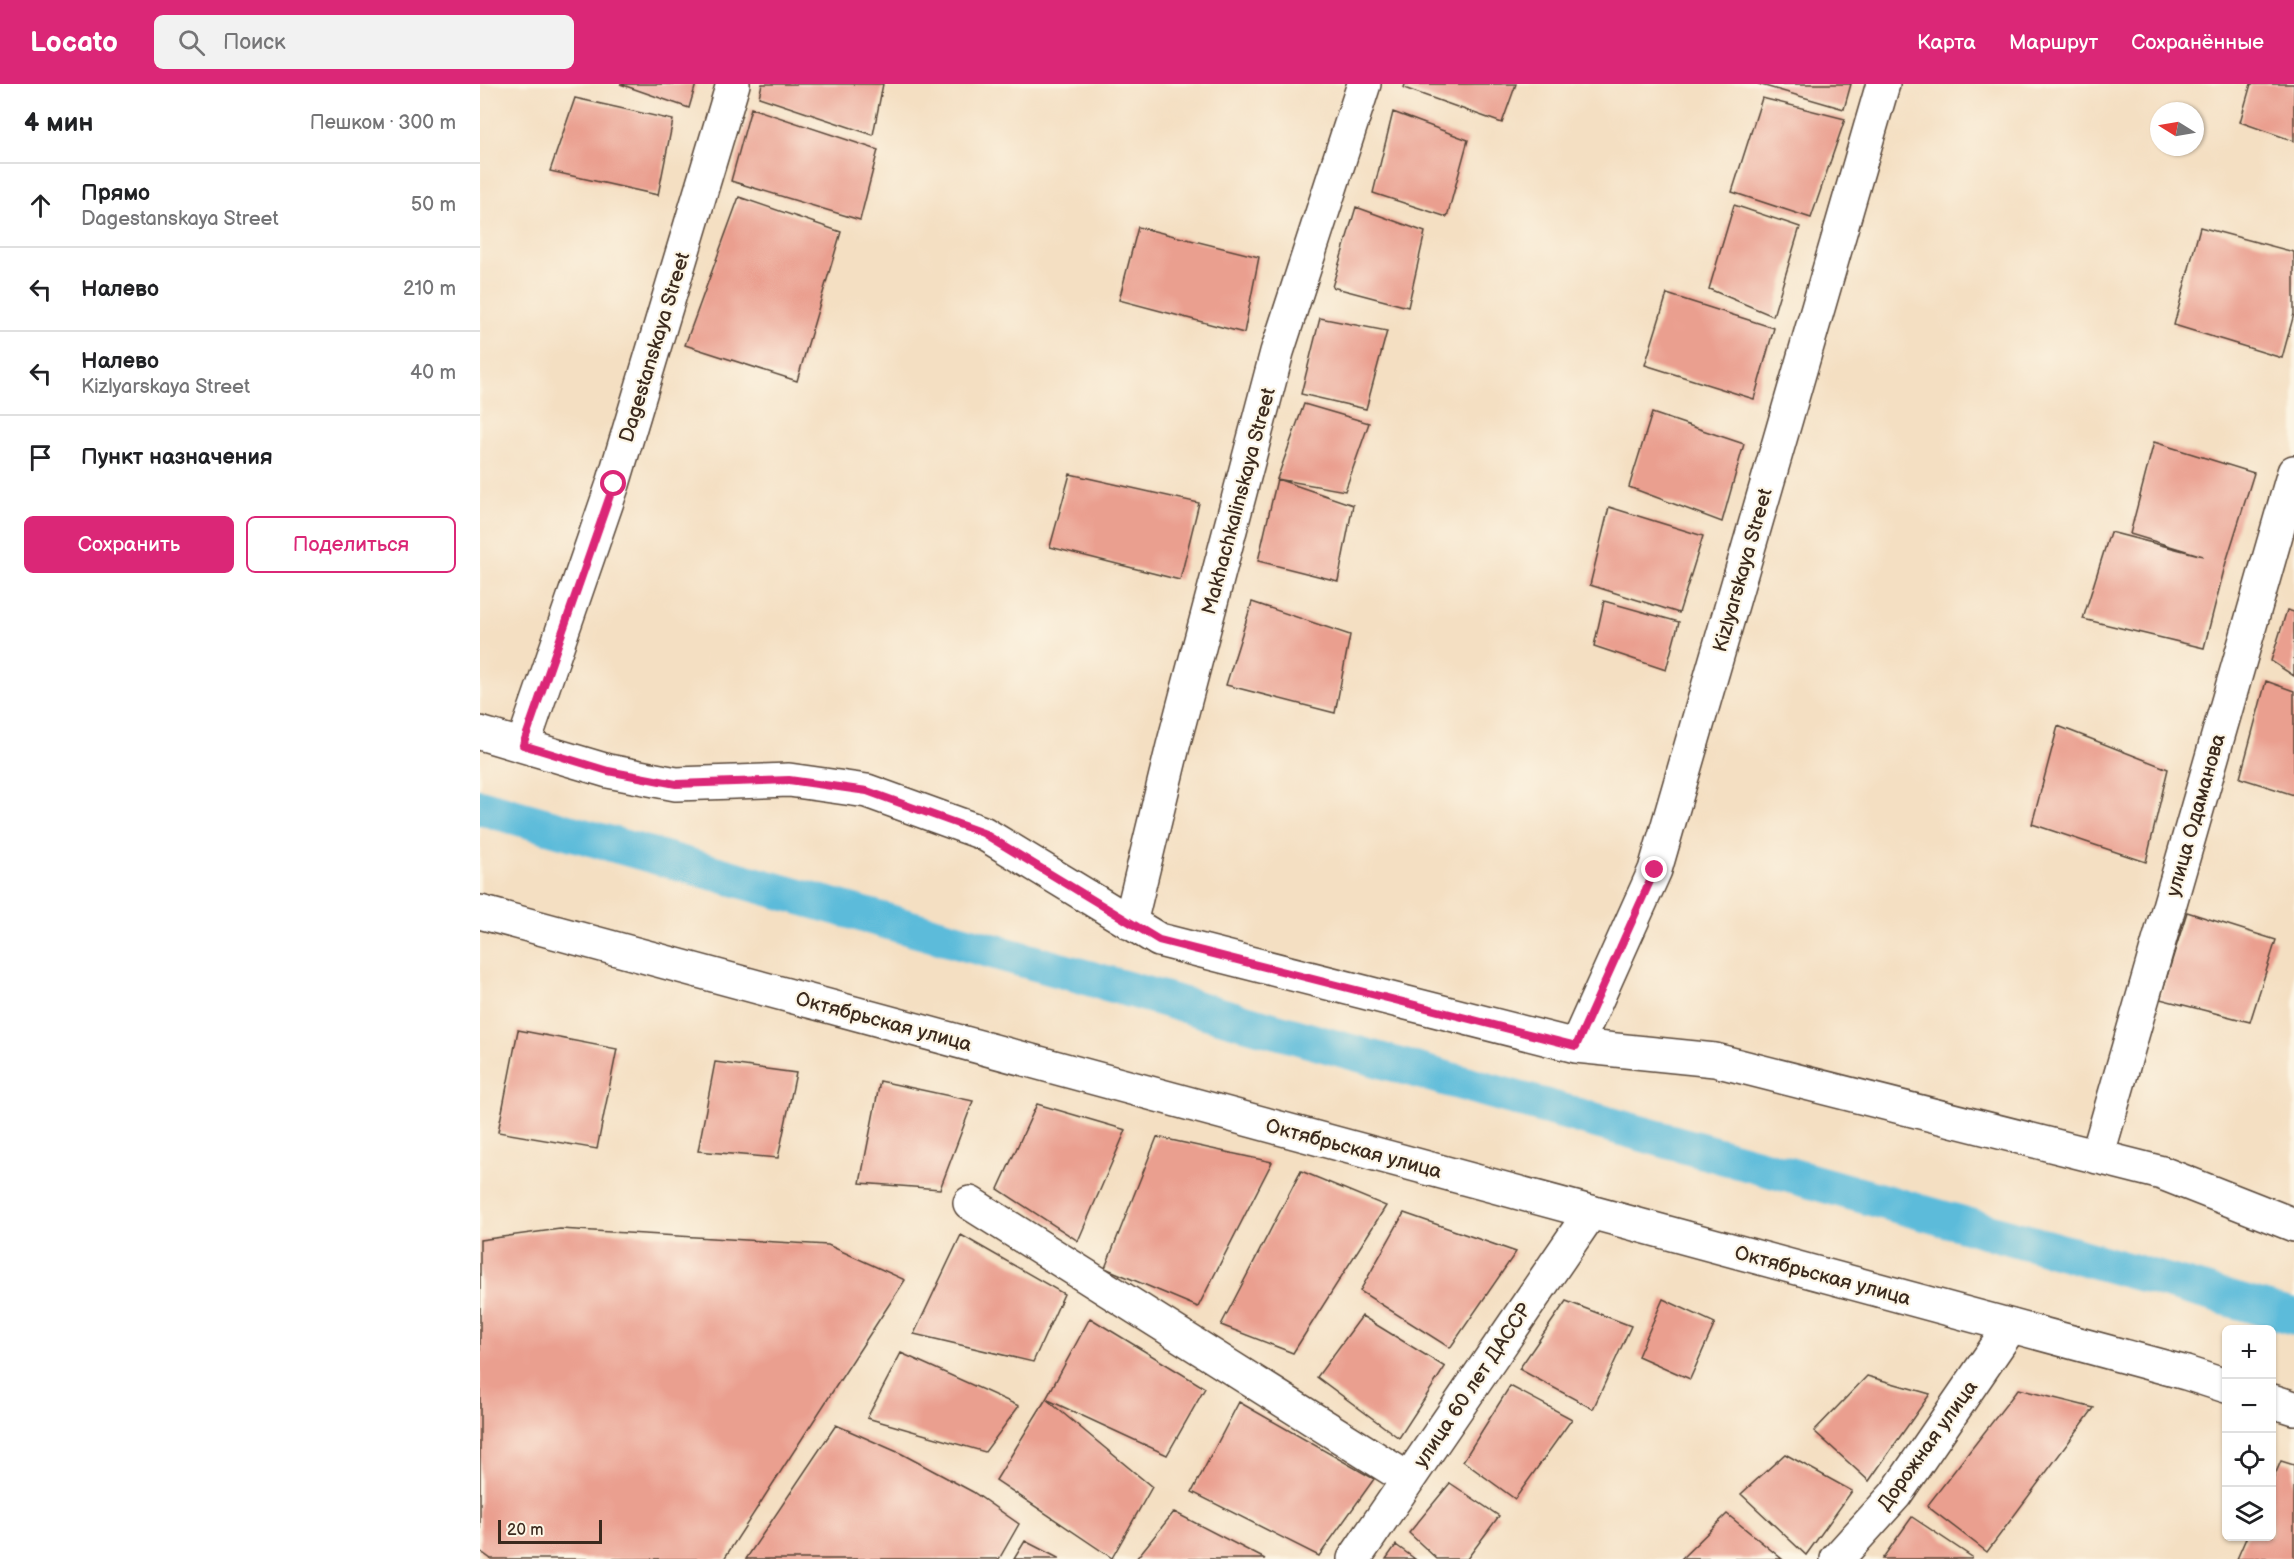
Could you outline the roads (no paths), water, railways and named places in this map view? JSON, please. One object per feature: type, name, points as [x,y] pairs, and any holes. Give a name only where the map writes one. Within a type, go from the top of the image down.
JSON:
[{"type":"street","name":"Dagestanskaya Street","points":[[523,745],[614,484],[733,84]]},
{"type":"street","name":"Makhachkalinskaya Street","points":[[1130,923],[1173,746],[1277,352],[1364,84]]},
{"type":"street","name":"Kizlyarskaya Street","points":[[1576,1046],[1655,870],[1882,84]]},
{"type":"street","name":"улица Одаманова","points":[[2097,1157],[2294,472]]},
{"type":"street","points":[[480,733],[608,771],[676,784],[789,780],[867,791],[983,833],[1159,940],[1576,1046],[1715,1060],[2162,1173],[2294,1225]]},
{"type":"street","name":"Октябрьская улица","points":[[480,912],[2186,1373],[2222,1385]]},
{"type":"street","points":[[970,1203],[1408,1479]]},
{"type":"street","name":"улица 60 лет ДАССР","points":[[1354,1559],[1591,1212]]},
{"type":"street","name":"Дорожная улица","points":[[1837,1559],[1895,1495],[2011,1326]]},
{"type":"street","points":[[2276,1403],[2294,1408]]},
{"type":"waterway","points":[[480,807],[2294,1317]]}]
